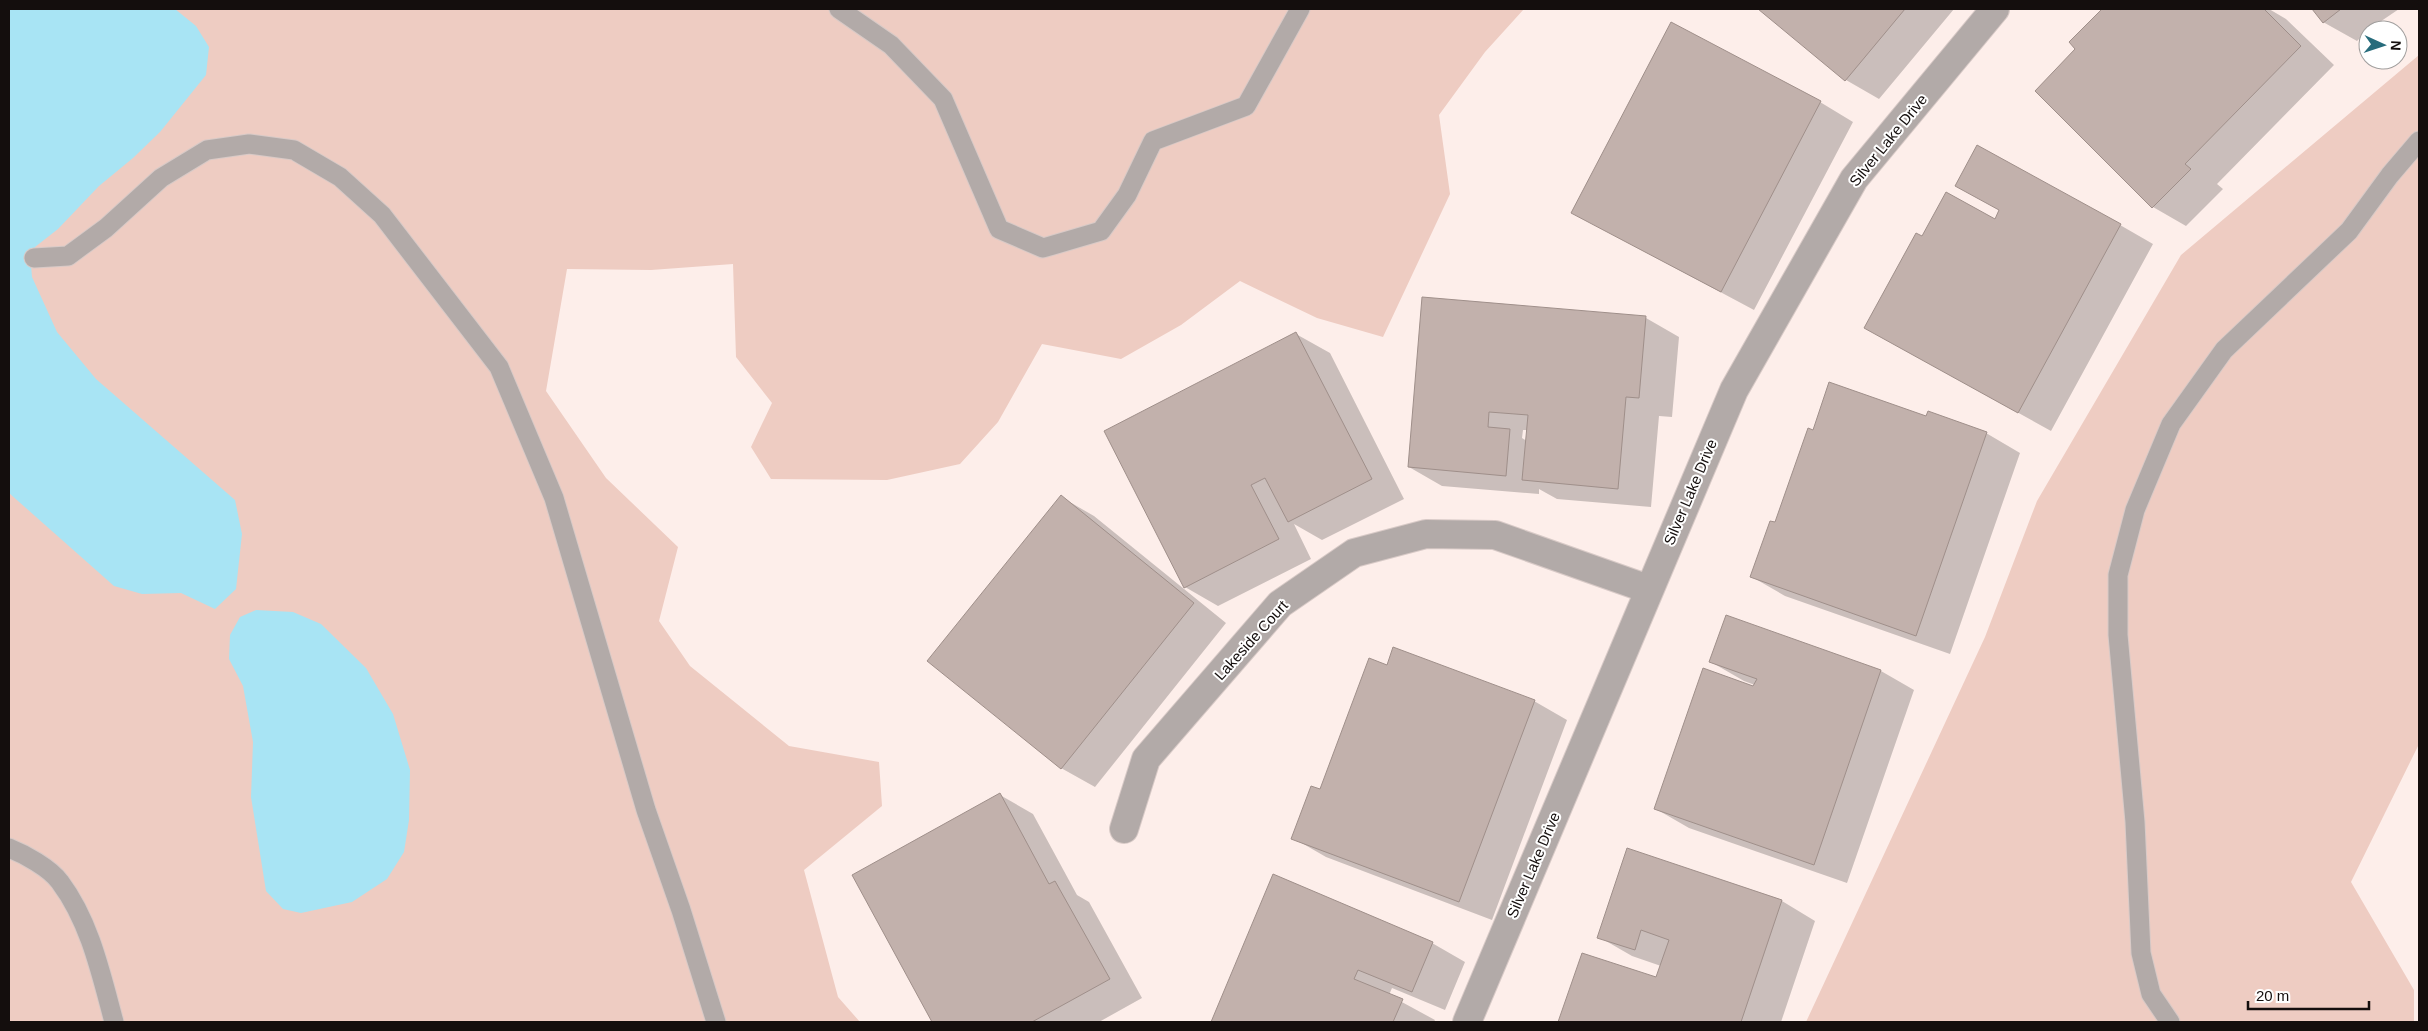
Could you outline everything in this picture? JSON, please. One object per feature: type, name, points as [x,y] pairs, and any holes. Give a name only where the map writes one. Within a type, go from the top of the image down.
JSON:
[{"type":"street","name":"Silver Lake Drive","points":[[1467,1022],[1648,589],[1734,390],[1854,179],[1995,9]]},
{"type":"street","name":"Lakeside Court","points":[[1124,829],[1146,759],[1280,604],[1354,553],[1426,534],[1494,535],[1648,589]]},
{"type":"lane","points":[[839,9],[890,44],[943,99],[999,229],[1043,248],[1101,231],[1127,195],[1153,141],[1246,106],[1300,9]]},
{"type":"lane","points":[[2170,1022],[2152,994],[2141,953],[2135,822],[2118,635],[2118,575],[2135,510],[2170,424],[2224,350],[2349,231],[2390,175],[2419,141]]},
{"type":"lane","points":[[34,258],[68,256],[106,228],[161,178],[207,150],[249,144],[294,150],[340,176],[382,215],[499,367],[554,498],[646,810],[681,910],[716,1022]]},
{"type":"lane","points":[[9,848],[25,854],[59,880],[82,919],[101,974],[114,1022]]},
{"type":"shaded area","points":[[9,9],[1524,9],[1485,52],[1439,115],[1450,194],[1383,337],[1317,318],[1240,281],[1181,325],[1121,359],[1042,344],[998,422],[960,464],[887,480],[771,479],[751,447],[772,403],[736,357],[733,264],[651,270],[567,269],[546,391],[606,478],[678,547],[659,621],[690,666],[789,746],[879,762],[882,806],[804,870],[838,997],[860,1022],[9,1022]]},
{"type":"shaded area","points":[[2419,55],[2419,744],[2351,882],[2414,990],[2414,1022],[1806,1022],[1985,637],[2037,501],[2181,255],[2401,70],[2408,70],[2408,64]]},
{"type":"water","points":[[9,9],[175,9],[196,26],[209,47],[206,75],[160,132],[133,158],[99,186],[58,229],[35,247],[31,265],[32,277],[57,332],[96,379],[235,500],[242,534],[236,589],[215,609],[181,593],[142,594],[114,586],[9,493]]},
{"type":"water","points":[[256,610],[293,612],[321,624],[366,668],[393,714],[410,770],[409,820],[404,852],[387,879],[352,902],[301,913],[283,909],[266,891],[251,797],[253,742],[243,686],[229,659],[230,635],[240,617]]},
{"type":"building","points":[[1758,9],[1905,9],[1845,81]]},
{"type":"building","points":[[2102,9],[2264,9],[2301,46],[2185,164],[2191,169],[2152,208],[2035,91],[2075,49],[2069,42]]},
{"type":"building","points":[[2312,9],[2341,9],[2323,23]]},
{"type":"building","points":[[1671,22],[1821,101],[1721,292],[1571,213]]},
{"type":"building","points":[[1977,145],[2121,224],[2018,413],[1864,328],[1916,233],[1922,236],[1946,192],[1995,219],[1999,210],[1955,186]]},
{"type":"building","points":[[1422,297],[1646,316],[1639,398],[1626,397],[1618,489],[1522,480],[1528,415],[1489,412],[1488,427],[1510,429],[1506,476],[1408,467]]},
{"type":"building","points":[[1296,332],[1372,479],[1288,522],[1265,478],[1251,485],[1279,539],[1184,588],[1104,431]]},
{"type":"building","points":[[1829,382],[1926,416],[1928,411],[1987,432],[1916,636],[1750,577],[1770,521],[1775,522],[1808,428],[1813,430]]},
{"type":"building","points":[[1061,495],[1194,603],[1061,769],[927,661]]},
{"type":"building","points":[[1726,615],[1881,670],[1814,865],[1654,809],[1703,668],[1753,686],[1757,679],[1709,662]]},
{"type":"building","points":[[1393,647],[1535,700],[1459,902],[1291,839],[1311,786],[1320,789],[1369,658],[1387,665]]},
{"type":"building","points":[[1000,793],[1049,884],[1055,881],[1110,979],[1032,1022],[932,1022],[852,875]]},
{"type":"building","points":[[1627,848],[1782,900],[1741,1022],[1558,1022],[1582,953],[1656,977],[1669,940],[1641,930],[1635,950],[1597,938]]},
{"type":"building","points":[[1273,874],[1433,942],[1412,992],[1358,970],[1354,979],[1403,999],[1393,1022],[1211,1022]]}]
